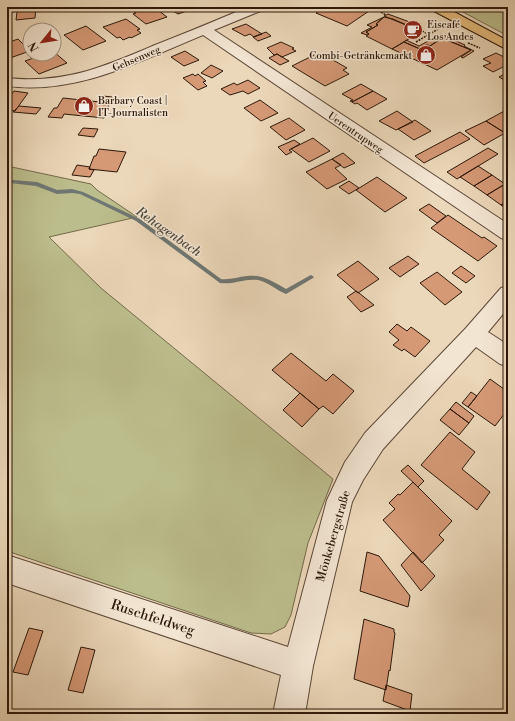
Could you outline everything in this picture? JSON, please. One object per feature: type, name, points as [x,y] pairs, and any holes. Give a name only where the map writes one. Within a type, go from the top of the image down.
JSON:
[{"type":"main road","points":[[436,7],[508,46]]},
{"type":"street","name":"Gehsenweg","points":[[7,82],[30,84],[82,78],[258,7]]},
{"type":"street","name":"Uerentrupweg","points":[[204,30],[508,233]]},
{"type":"street","name":"Mönkebergstraße","points":[[289,714],[298,666],[340,500],[354,471],[374,442],[474,334],[508,294]]},
{"type":"street","points":[[474,334],[508,357]]},
{"type":"street","name":"Ruschfeldweg","points":[[7,569],[298,666]]},
{"type":"path","points":[[381,12],[386,15]]},
{"type":"path","points":[[416,42],[440,28]]},
{"type":"path","points":[[422,31],[429,34]]},
{"type":"path","points":[[468,43],[478,48],[483,48]]},
{"type":"green space","points":[[469,7],[508,7],[508,36],[461,11]]},
{"type":"green space","points":[[7,166],[91,184],[97,190],[137,217],[49,237],[101,288],[333,479],[308,543],[291,615],[285,627],[271,634],[251,633],[7,551]]},
{"type":"building","points":[[12,7],[21,7],[21,11],[11,12]]},
{"type":"building","points":[[21,7],[36,7],[35,18],[16,20],[17,12],[21,11]]},
{"type":"building","points":[[141,7],[154,7],[167,17],[146,24],[133,14],[136,13],[132,10]]},
{"type":"building","points":[[167,7],[198,7],[178,14]]},
{"type":"building","points":[[312,7],[375,7],[347,26],[316,13],[320,10]]},
{"type":"building","points":[[388,14],[415,24],[412,26],[422,31],[412,37],[409,35],[418,30],[384,16]]},
{"type":"building","points":[[384,17],[393,19],[418,30],[409,35],[412,37],[392,49],[366,36],[369,34],[366,32],[378,25],[376,24]]},
{"type":"building","points":[[384,17],[376,24],[378,25],[366,32],[369,34],[367,35],[361,33],[372,27],[367,25]]},
{"type":"building","points":[[126,19],[140,29],[137,30],[141,33],[123,40],[120,37],[117,38],[103,27]]},
{"type":"building","points":[[246,24],[262,34],[254,37],[250,34],[245,36],[232,29]]},
{"type":"building","points":[[86,26],[106,41],[83,50],[64,35]]},
{"type":"building","points":[[266,32],[271,36],[258,41],[253,37]]},
{"type":"building","points":[[441,34],[465,45],[464,46],[474,51],[463,58],[461,57],[471,50],[442,38],[430,46],[427,45],[420,49],[404,42],[406,40],[419,46]]},
{"type":"building","points":[[442,38],[471,50],[437,70],[392,49],[404,42],[420,49],[427,45],[430,46]]},
{"type":"building","points":[[18,39],[22,43],[22,54],[7,59],[7,43]]},
{"type":"building","points":[[281,42],[294,48],[292,49],[296,51],[282,57],[277,54],[274,55],[267,48]]},
{"type":"building","points":[[185,51],[199,60],[184,66],[171,57]]},
{"type":"building","points":[[496,53],[508,59],[508,61],[505,63],[507,65],[493,72],[483,66],[491,63],[483,59]]},
{"type":"building","points":[[277,54],[289,61],[280,65],[269,58]]},
{"type":"building","points":[[316,54],[322,58],[326,56],[347,68],[343,70],[349,74],[325,86],[292,66]]},
{"type":"building","points":[[62,59],[67,63],[39,74],[26,62],[62,62]]},
{"type":"building","points":[[211,65],[223,71],[212,78],[201,73]]},
{"type":"building","points":[[508,72],[508,82],[499,77]]},
{"type":"building","points":[[193,74],[195,76],[198,74],[206,81],[203,82],[207,86],[198,90],[183,78]]},
{"type":"building","points":[[248,80],[260,88],[248,94],[243,91],[230,95],[221,89],[234,83],[237,85]]},
{"type":"building","points":[[361,84],[373,91],[352,102],[350,101],[353,100],[342,94]]},
{"type":"building","points":[[14,91],[28,93],[15,111],[7,110],[7,100]]},
{"type":"building","points":[[373,91],[387,99],[367,110],[357,103],[355,104],[352,102]]},
{"type":"building","name":"Barbary Coast | IT-Journalisten","points":[[103,96],[112,97],[104,118],[64,114],[62,118],[48,117],[54,108],[57,108],[63,98],[100,102]]},
{"type":"building","points":[[260,100],[278,113],[261,121],[244,108]]},
{"type":"building","points":[[19,106],[41,108],[36,114],[13,112]]},
{"type":"building","points":[[506,110],[508,111],[508,132],[505,133],[486,121]]},
{"type":"building","points":[[397,111],[413,122],[396,130],[379,121]]},
{"type":"building","points":[[289,118],[305,130],[286,140],[270,127]]},
{"type":"building","points":[[415,120],[431,131],[414,140],[398,129]]},
{"type":"building","points":[[486,121],[505,133],[484,145],[465,131]]},
{"type":"building","points":[[83,128],[98,129],[94,137],[78,135]]},
{"type":"building","points":[[460,132],[470,139],[424,163],[415,156]]},
{"type":"building","points":[[313,138],[330,151],[309,162],[291,149]]},
{"type":"building","points":[[294,140],[300,144],[289,150],[292,152],[286,155],[278,147]]},
{"type":"building","points":[[488,148],[498,154],[457,179],[447,172]]},
{"type":"building","points":[[99,149],[126,152],[117,172],[89,169],[94,156],[96,156]]},
{"type":"building","points":[[343,153],[355,163],[344,168],[332,159]]},
{"type":"building","points":[[332,159],[341,165],[335,168],[347,179],[327,189],[306,172]]},
{"type":"building","points":[[77,165],[90,167],[89,169],[94,170],[90,177],[72,175]]},
{"type":"building","points":[[478,166],[492,175],[474,186],[460,177]]},
{"type":"building","points":[[492,175],[505,184],[487,195],[474,186]]},
{"type":"building","points":[[377,177],[407,198],[385,212],[356,190]]},
{"type":"building","points":[[349,181],[359,188],[349,194],[339,187]]},
{"type":"building","points":[[505,184],[508,186],[508,201],[501,205],[487,195]]},
{"type":"building","points":[[508,201],[508,210],[501,205]]},
{"type":"building","points":[[429,204],[446,216],[437,223],[419,210]]},
{"type":"building","points":[[448,215],[482,238],[484,237],[497,246],[478,261],[431,228]]},
{"type":"building","points":[[408,256],[419,264],[400,277],[389,268]]},
{"type":"building","points":[[358,261],[379,279],[358,293],[337,275]]},
{"type":"building","points":[[461,266],[475,276],[466,283],[452,273]]},
{"type":"building","points":[[437,272],[462,292],[445,305],[420,283]]},
{"type":"building","points":[[356,291],[374,305],[361,312],[347,297]]},
{"type":"building","points":[[397,324],[407,331],[411,327],[430,341],[415,357],[404,349],[402,351],[393,345],[399,340],[389,332]]},
{"type":"building","points":[[291,353],[326,381],[333,374],[354,391],[333,414],[323,406],[319,409],[272,370]]},
{"type":"building","points":[[490,379],[508,392],[508,409],[495,426],[468,407]]},
{"type":"building","points":[[471,392],[477,396],[468,407],[462,403]]},
{"type":"building","points":[[300,393],[319,409],[302,427],[283,410]]},
{"type":"building","points":[[456,402],[474,416],[469,423],[450,409]]},
{"type":"building","points":[[450,409],[469,423],[459,435],[440,420]]},
{"type":"building","points":[[450,432],[475,452],[462,469],[490,492],[477,510],[421,465]]},
{"type":"building","points":[[408,465],[424,481],[418,487],[401,471]]},
{"type":"building","points":[[413,482],[452,521],[439,535],[444,540],[422,563],[383,520],[395,509],[389,503],[398,494],[400,495]]},
{"type":"building","points":[[367,552],[379,556],[410,596],[408,607],[360,591]]},
{"type":"building","points":[[413,552],[435,576],[421,591],[401,565]]},
{"type":"building","points":[[364,619],[394,629],[395,633],[386,690],[354,679]]},
{"type":"building","points":[[29,628],[43,631],[28,675],[13,672]]},
{"type":"building","points":[[81,647],[95,650],[83,693],[68,690]]},
{"type":"building","points":[[386,685],[412,694],[410,711],[383,701]]},
{"type":"waterway","name":"Rehagenbach","points":[[7,180],[12,182],[37,184],[57,192],[72,191],[81,193],[138,220],[220,281],[230,282],[248,278],[257,278],[269,282],[286,292],[311,277]]},
{"type":"place","name":"Eiscafé Los Andes","points":[[413,30]]},
{"type":"place","name":"Combi-Getränkemarkt","points":[[426,55]]},
{"type":"place","name":"Barbary Coast | IT-Journalisten","points":[[84,106]]}]
